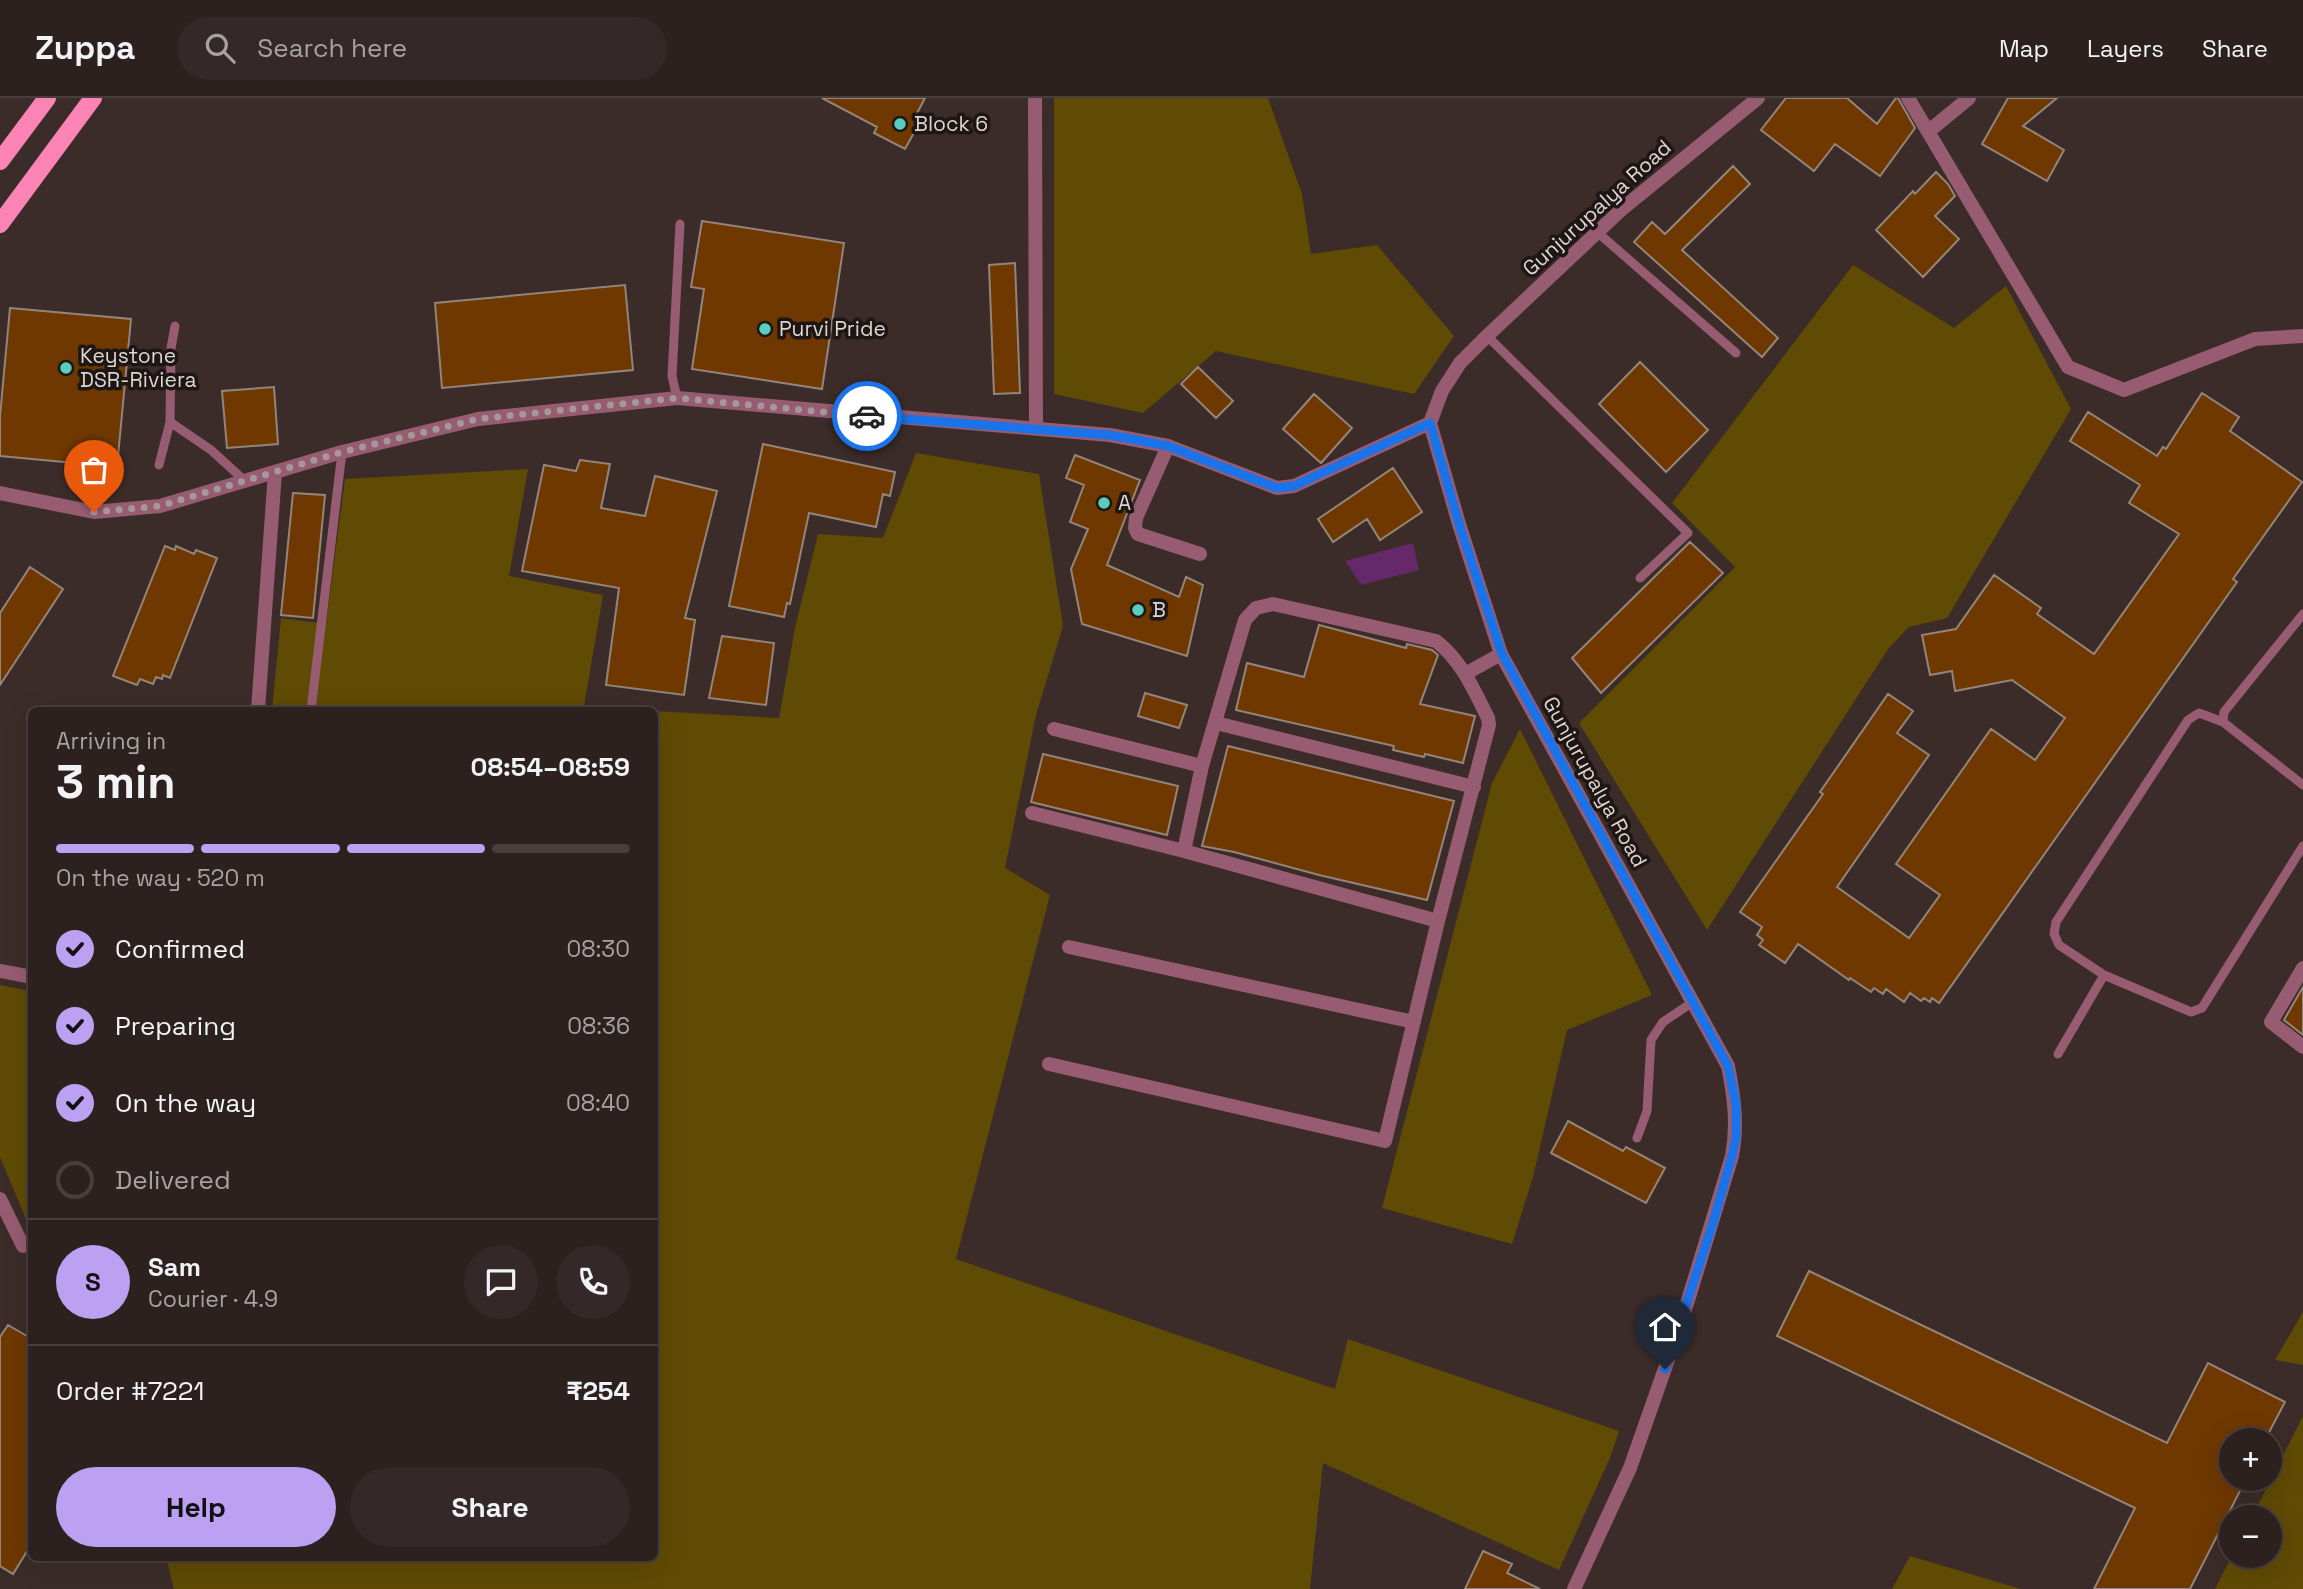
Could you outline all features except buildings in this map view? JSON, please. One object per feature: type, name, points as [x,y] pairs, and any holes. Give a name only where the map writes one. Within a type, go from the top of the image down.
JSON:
[{"type":"main road","points":[[0,161],[47,98]]},
{"type":"main road","points":[[0,224],[93,98]]},
{"type":"street","points":[[1035,98],[1036,428]]},
{"type":"street","name":"Gunjurupalya Road","points":[[1574,1589],[1630,1468],[1682,1320],[1732,1156],[1736,1138],[1736,1104],[1728,1066],[1502,654],[1459,524],[1430,423],[1442,391],[1460,363],[1597,232],[1758,98]]},
{"type":"street","points":[[1908,98],[2068,368],[2124,390],[2255,339],[2303,336]]},
{"type":"street","points":[[1929,131],[1969,98]]},
{"type":"street","points":[[0,493],[94,512],[160,506],[342,452],[478,419],[677,398],[1110,435],[1168,446],[1277,488],[1294,486],[1430,423]]},
{"type":"street","points":[[1168,446],[1136,518],[1135,528],[1139,534],[1199,554]]},
{"type":"street","points":[[257,707],[275,471]]},
{"type":"street","points":[[1049,1064],[1385,1141],[1489,725],[1465,674],[1452,655],[1436,640],[1273,604],[1256,608],[1245,620],[1202,766],[1184,851]]},
{"type":"street","points":[[1465,674],[1502,654]]},
{"type":"street","points":[[1216,723],[1474,787]]},
{"type":"street","points":[[1055,729],[1202,766]]},
{"type":"street","points":[[1032,813],[1184,851],[1438,921]]},
{"type":"street","points":[[1069,947],[1414,1022]]},
{"type":"street","points":[[2303,968],[2271,1022],[2303,1048]]},
{"type":"street","points":[[0,971],[28,976]]},
{"type":"street","points":[[0,1199],[23,1246]]},
{"type":"lane","points":[[677,398],[672,376],[680,224]]},
{"type":"lane","points":[[1597,232],[1736,353]]},
{"type":"lane","points":[[159,466],[170,422],[174,326]]},
{"type":"lane","points":[[1488,336],[1688,533],[1640,578]]},
{"type":"lane","points":[[170,422],[211,450],[245,481]]},
{"type":"lane","points":[[311,707],[342,452]]},
{"type":"lane","points":[[2223,722],[2224,712],[2303,614]]},
{"type":"lane","points":[[2303,785],[2223,722],[2199,713],[2188,720],[2056,922],[2054,934],[2059,945],[2104,975],[2191,1012],[2202,1008],[2303,846]]},
{"type":"lane","points":[[2058,1054],[2104,975]]},
{"type":"lane","points":[[1637,1138],[1647,1111],[1651,1040],[1663,1022],[1693,1002]]},
{"type":"shaded area","points":[[1054,98],[1268,98],[1302,194],[1311,254],[1377,245],[1454,336],[1414,394],[1216,351],[1143,413],[1054,394]]},
{"type":"shaded area","points":[[1853,265],[1954,328],[2006,286],[2071,409],[1947,618],[1909,627],[1888,649],[1707,930],[1579,723],[1735,567],[1672,503]]},
{"type":"shaded area","points":[[916,453],[1039,474],[1063,626],[1036,715],[1005,868],[1050,895],[956,1259],[1335,1389],[1348,1339],[1619,1431],[1610,1458],[1559,1570],[1323,1463],[1310,1589],[174,1589],[167,1561],[658,1561],[658,711],[779,718],[795,628],[818,534],[883,538]]},
{"type":"shaded area","points":[[528,469],[509,576],[603,595],[584,706],[600,707],[272,707],[281,618],[326,624],[345,479]]},
{"type":"shaded area","points":[[1413,543],[1419,570],[1361,585],[1345,561]]},
{"type":"shaded area","points":[[1520,729],[1652,995],[1567,1030],[1533,1177],[1512,1244],[1382,1208],[1492,783]]},
{"type":"shaded area","points":[[0,985],[28,990],[28,1224],[0,1157]]},
{"type":"shaded area","points":[[2303,1312],[2303,1365],[2275,1360]]},
{"type":"shaded area","points":[[2303,1416],[2303,1589],[2215,1589],[2226,1568],[2282,1568],[2282,1505],[2258,1505],[2265,1491],[2282,1491],[2282,1458]]},
{"type":"shaded area","points":[[1910,1556],[2021,1589],[1892,1589]]},
{"type":"way so far","points":[[94,512],[160,506],[342,452],[478,419],[677,398],[867,416]]},
{"type":"place","name":"Block 6","points":[[900,124]]},
{"type":"place","name":"Purvi Pride","points":[[765,329]]},
{"type":"place","name":"Keystone DSR-Riviera","points":[[66,368]]},
{"type":"place","name":"A","points":[[1104,503]]},
{"type":"place","name":"B","points":[[1138,610]]},
{"type":"route","points":[[867,416],[1110,435],[1168,446],[1277,488],[1294,486],[1430,423],[1459,524],[1502,654],[1728,1066],[1736,1104],[1736,1138],[1713,1223],[1665,1369]]}]
